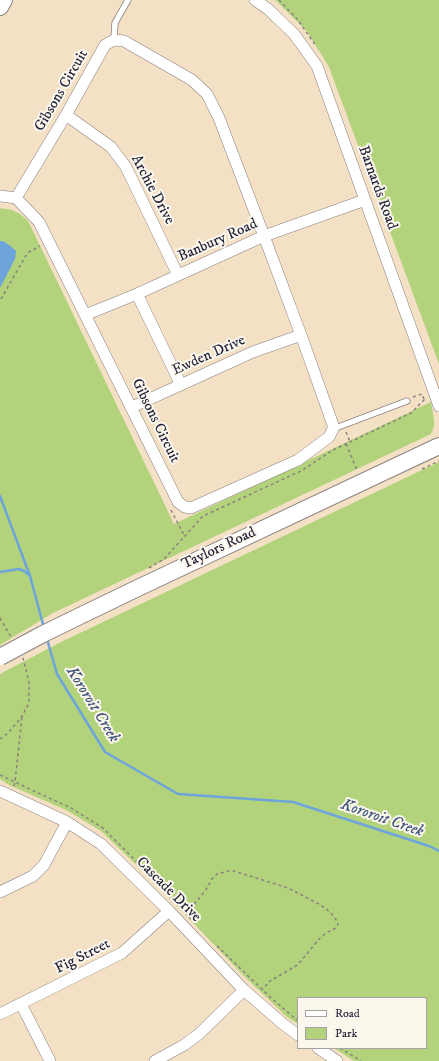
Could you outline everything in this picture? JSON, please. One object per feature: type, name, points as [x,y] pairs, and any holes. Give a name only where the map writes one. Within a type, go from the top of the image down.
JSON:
[{"type":"street","points":[[0,7],[4,0]]},
{"type":"street","name":"Barnards Road","points":[[255,0],[268,9],[294,34],[317,66],[365,200],[430,397],[439,406]]},
{"type":"street","points":[[114,40],[124,41],[165,64],[192,80],[207,94],[219,118],[264,236],[333,425],[338,427],[329,437],[298,460],[191,508],[185,507],[178,502]]},
{"type":"street","name":"Gibsons Circuit","points":[[114,40],[106,45],[16,198],[39,222],[178,502]]},
{"type":"street","name":"Archie Drive","points":[[66,115],[111,147],[126,167],[178,275]]},
{"type":"street","points":[[0,196],[16,198]]},
{"type":"street","name":"Banbury Road","points":[[85,316],[264,236],[365,200]]},
{"type":"street","points":[[136,294],[181,385]]},
{"type":"street","name":"Ewden Drive","points":[[132,407],[253,352],[301,335]]},
{"type":"street","name":"Taylors Road","points":[[0,657],[43,634],[142,586],[439,446]]},
{"type":"street","name":"Cascade Drive","points":[[0,791],[66,822],[101,844],[244,990],[297,1034]]},
{"type":"street","points":[[0,892],[32,876],[44,865],[66,822]]},
{"type":"street","name":"Fig Street","points":[[0,1014],[122,953],[168,911]]},
{"type":"street","points":[[155,1061],[184,1045],[199,1034],[244,990]]},
{"type":"street","points":[[21,1004],[50,1061]]},
{"type":"street","points":[[319,1049],[336,1061]]},
{"type":"lane","points":[[114,40],[115,23],[128,0]]},
{"type":"lane","points":[[338,427],[406,401]]},
{"type":"path","points":[[1,299],[29,252],[34,248],[49,242]]},
{"type":"path","points":[[143,571],[164,559],[203,516],[301,471],[333,450],[412,413],[430,397],[422,394],[406,401]]},
{"type":"path","points":[[338,427],[350,442]]},
{"type":"path","points":[[346,444],[362,481]]},
{"type":"path","points":[[178,502],[170,507],[185,537]]},
{"type":"path","points":[[0,618],[11,638]]},
{"type":"path","points":[[0,739],[7,734],[22,716],[30,703],[29,682],[22,657]]},
{"type":"path","points":[[16,782],[22,716]]},
{"type":"path","points":[[185,912],[198,900],[217,874],[234,871],[288,888],[317,903],[331,914],[338,924],[336,928],[319,939],[296,966],[270,981],[262,990]]},
{"type":"path","points":[[342,1049],[361,1061]]},
{"type":"green space","points":[[275,0],[439,0],[439,364],[329,67],[306,30]]},
{"type":"green space","points":[[0,208],[12,210],[20,214],[27,220],[31,227],[174,524],[431,402],[434,426],[431,434],[53,613],[0,645]]},
{"type":"green space","points":[[439,462],[439,1061],[354,1061],[336,1049],[427,1049],[427,997],[297,997],[297,1023],[287,1017],[245,977],[151,879],[101,831],[66,810],[9,785],[0,779],[0,674],[59,643]]},
{"type":"water","points":[[0,241],[3,241],[16,251],[15,259],[0,288]]},
{"type":"waterway","name":"Kororoit Creek","points":[[0,496],[30,576],[44,628]]},
{"type":"waterway","points":[[0,572],[19,569],[29,575]]},
{"type":"waterway","name":"Kororoit Creek","points":[[47,639],[57,674],[105,752],[178,794],[293,802],[429,846],[439,851]]}]
